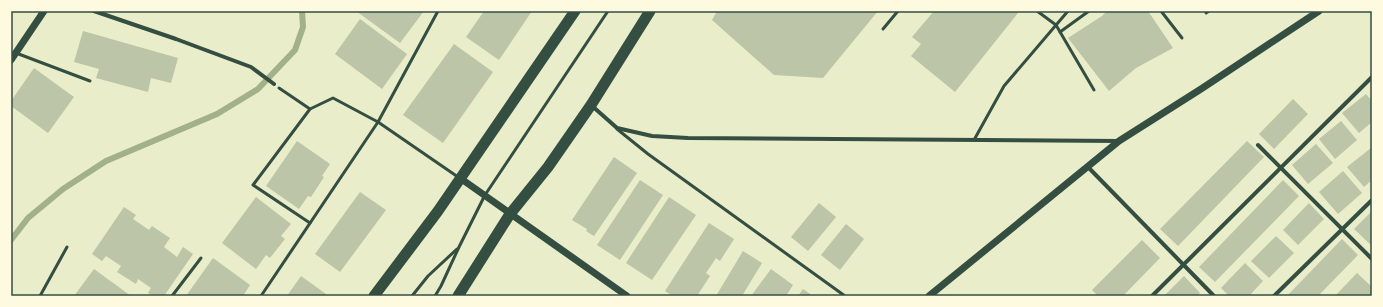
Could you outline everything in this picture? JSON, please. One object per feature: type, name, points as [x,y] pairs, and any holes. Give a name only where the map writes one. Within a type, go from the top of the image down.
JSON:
[{"type":"highway","points":[[374,296],[438,211],[575,11]]},
{"type":"highway","points":[[458,296],[510,214],[548,167],[590,105],[650,11]]},
{"type":"street","points":[[11,60],[44,11]]},
{"type":"street","points":[[94,11],[176,39],[250,67],[274,84]]},
{"type":"street","points":[[929,296],[1119,141],[1319,11]]},
{"type":"street","points":[[1152,296],[1372,77]]},
{"type":"street","points":[[590,105],[617,128],[652,136],[688,138],[1119,141]]},
{"type":"street","points":[[1258,145],[1372,259]]},
{"type":"street","points":[[1087,166],[1214,296]]},
{"type":"street","points":[[460,178],[627,296]]},
{"type":"street","points":[[1274,296],[1372,200]]},
{"type":"lane","points":[[261,296],[378,122],[438,11]]},
{"type":"lane","points":[[435,296],[485,195],[608,11]]},
{"type":"lane","points":[[883,29],[898,11]]},
{"type":"lane","points":[[1037,11],[1056,25],[1094,90]]},
{"type":"lane","points":[[974,140],[1004,86],[1068,11]]},
{"type":"lane","points":[[1060,32],[1089,11]]},
{"type":"lane","points":[[1161,11],[1182,38]]},
{"type":"lane","points":[[16,53],[90,81]]},
{"type":"lane","points":[[279,88],[310,109]]},
{"type":"lane","points":[[310,224],[253,185],[310,109],[333,98],[378,122],[460,178]]},
{"type":"lane","points":[[617,128],[648,154],[845,296]]},
{"type":"lane","points":[[40,296],[67,246]]},
{"type":"lane","points":[[412,296],[428,276],[458,247]]},
{"type":"lane","points":[[172,296],[201,258]]},
{"type":"building","points":[[356,11],[424,11],[400,43]]},
{"type":"building","points":[[484,11],[532,11],[499,60],[466,37]]},
{"type":"building","points":[[717,11],[878,11],[823,78],[774,75],[712,20]]},
{"type":"building","points":[[934,11],[1015,11],[1018,13],[955,92],[911,56],[921,44],[912,37]]},
{"type":"building","points":[[1107,11],[1148,11],[1173,48],[1136,68],[1109,91],[1068,38],[1102,16]]},
{"type":"building","points":[[360,19],[407,54],[382,89],[335,54]]},
{"type":"building","points":[[83,31],[178,58],[171,83],[151,78],[148,92],[96,78],[99,69],[74,62]]},
{"type":"building","points":[[454,44],[493,72],[443,143],[403,115]]},
{"type":"building","points":[[34,68],[74,97],[48,133],[11,106],[11,101]]},
{"type":"building","points":[[1366,94],[1372,101],[1372,122],[1359,133],[1342,113]]},
{"type":"building","points":[[1293,99],[1308,114],[1274,149],[1259,134]]},
{"type":"building","points":[[1341,121],[1357,140],[1335,159],[1319,139]]},
{"type":"building","points":[[297,141],[330,164],[322,176],[324,177],[311,197],[308,196],[299,209],[266,186]]},
{"type":"building","points":[[1247,141],[1264,157],[1178,246],[1160,229]]},
{"type":"building","points":[[1316,144],[1333,163],[1308,184],[1292,165]]},
{"type":"building","points":[[1371,148],[1372,180],[1364,187],[1347,167]]},
{"type":"building","points":[[614,157],[637,173],[594,236],[586,231],[587,229],[572,220]]},
{"type":"building","points":[[1343,171],[1362,193],[1338,214],[1319,192]]},
{"type":"building","points":[[640,180],[663,195],[620,260],[597,245]]},
{"type":"building","points":[[1283,180],[1299,196],[1215,282],[1199,267]]},
{"type":"building","points":[[360,192],[386,210],[340,272],[315,254]]},
{"type":"building","points":[[256,197],[291,224],[281,236],[285,239],[270,258],[266,255],[256,269],[222,243]]},
{"type":"building","points":[[669,197],[696,215],[652,280],[626,263]]},
{"type":"building","points":[[819,203],[836,217],[808,251],[791,237]]},
{"type":"building","points":[[1309,203],[1324,219],[1298,245],[1283,230]]},
{"type":"building","points":[[124,207],[136,215],[133,219],[149,230],[152,226],[170,238],[164,247],[177,257],[183,247],[193,254],[164,296],[153,296],[148,293],[151,288],[138,279],[136,284],[117,272],[121,266],[106,256],[102,261],[92,254]]},
{"type":"building","points":[[1372,211],[1372,246],[1354,229]]},
{"type":"building","points":[[709,223],[734,239],[720,261],[716,258],[706,273],[710,276],[697,296],[673,296],[665,291]]},
{"type":"building","points":[[846,224],[864,239],[840,270],[821,255]]},
{"type":"building","points":[[1276,236],[1294,253],[1269,278],[1251,261]]},
{"type":"building","points":[[1342,239],[1358,255],[1318,296],[1287,296]]},
{"type":"building","points":[[1142,240],[1160,258],[1123,296],[1098,296],[1092,290]]},
{"type":"building","points":[[743,251],[762,263],[742,296],[716,296]]},
{"type":"building","points":[[213,258],[250,285],[243,296],[186,296]]},
{"type":"building","points":[[1245,263],[1263,281],[1249,296],[1229,296],[1221,288]]},
{"type":"building","points":[[94,269],[131,296],[74,296]]},
{"type":"building","points":[[771,269],[793,285],[786,296],[751,296]]},
{"type":"building","points":[[1357,273],[1372,287],[1372,293],[1369,296],[1335,296]]},
{"type":"building","points":[[301,276],[326,294],[324,296],[287,296]]},
{"type":"building","points":[[1184,276],[1200,293],[1197,296],[1164,296]]},
{"type":"building","points":[[803,289],[813,296],[798,296]]},
{"type":"waterway","points":[[11,240],[28,218],[63,189],[106,161],[217,114],[258,89],[295,50],[303,27],[302,11]]}]
